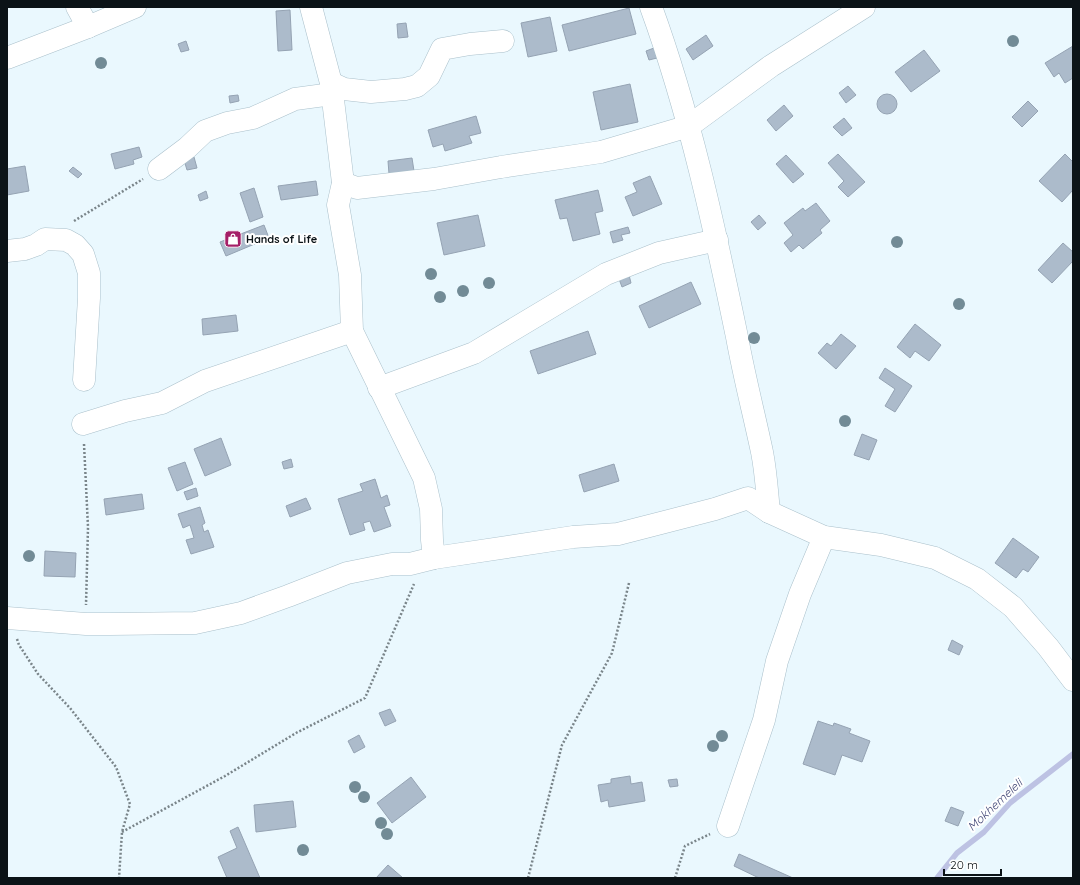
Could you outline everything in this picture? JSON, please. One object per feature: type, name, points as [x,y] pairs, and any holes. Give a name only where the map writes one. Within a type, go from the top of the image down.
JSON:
[{"type":"street","points":[[77,7],[88,27]]},
{"type":"street","points":[[7,58],[135,7]]},
{"type":"street","points":[[311,7],[332,89],[343,183],[338,205],[350,275],[352,331],[424,478],[431,509],[432,540],[427,560]]},
{"type":"street","points":[[650,7],[662,39],[689,126],[717,240],[745,379],[762,454],[769,512]]},
{"type":"street","points":[[343,183],[357,188],[434,179],[501,166],[602,152],[689,126],[771,66],[864,7]]},
{"type":"street","points":[[159,169],[205,132],[227,123],[253,118],[295,99],[332,89],[371,92],[405,89],[417,86],[429,76],[442,49],[470,44],[503,41]]},
{"type":"street","points":[[7,251],[25,249],[36,245],[45,239],[66,240],[75,244],[83,254],[89,273],[84,380]]},
{"type":"street","points":[[379,388],[474,353],[606,274],[659,253],[717,240]]},
{"type":"street","points":[[84,424],[125,411],[162,403],[205,381],[352,331]]},
{"type":"street","points":[[12,618],[86,624],[195,622],[241,613],[347,573],[392,564],[410,564],[573,537],[618,534],[715,509],[748,498],[769,512],[824,537],[881,545],[935,558],[977,579],[1013,607],[1048,647],[1073,680]]},
{"type":"street","points":[[728,826],[764,720],[777,661],[800,594],[824,537]]},
{"type":"path","points":[[71,223],[159,169]]},
{"type":"path","points":[[84,424],[88,527],[86,624]]},
{"type":"path","points":[[122,832],[225,776],[296,733],[365,698],[413,587],[427,560]]},
{"type":"path","points":[[528,878],[562,745],[612,653],[629,583]]},
{"type":"path","points":[[12,618],[19,645],[38,674],[70,708],[116,767],[130,804],[122,832],[119,878]]},
{"type":"path","points":[[675,878],[685,846],[728,826]]},
{"type":"building","points":[[629,8],[636,34],[569,51],[562,25]]},
{"type":"building","points":[[290,10],[292,50],[278,51],[276,11]]},
{"type":"building","points":[[550,17],[557,51],[528,57],[521,23]]},
{"type":"building","points":[[406,23],[408,37],[398,38],[397,24]]},
{"type":"building","points":[[706,35],[713,46],[693,60],[686,49]]},
{"type":"building","points":[[186,41],[189,50],[181,52],[178,44]]},
{"type":"building","points":[[1073,46],[1073,78],[1065,83],[1059,73],[1054,77],[1045,63]]},
{"type":"building","points":[[654,48],[657,58],[649,60],[646,51]]},
{"type":"building","points":[[924,50],[940,71],[911,92],[895,72]]},
{"type":"building","points":[[630,84],[638,122],[601,130],[593,92]]},
{"type":"building","points":[[848,86],[856,95],[846,103],[839,93]]},
{"type":"building","points":[[887,94],[894,97],[897,104],[894,111],[887,114],[880,111],[877,104],[880,97]]},
{"type":"building","points":[[238,95],[239,101],[230,103],[229,96]]},
{"type":"building","points":[[1028,101],[1038,111],[1022,127],[1012,117]]},
{"type":"building","points":[[784,105],[793,116],[776,131],[767,120]]},
{"type":"building","points":[[476,116],[481,133],[469,136],[472,143],[445,151],[443,144],[433,147],[428,130]]},
{"type":"building","points":[[844,118],[852,128],[842,136],[833,127]]},
{"type":"building","points":[[139,147],[142,157],[133,160],[134,164],[115,169],[111,154]]},
{"type":"building","points":[[838,154],[865,182],[848,197],[838,187],[844,181],[828,163]]},
{"type":"building","points":[[1065,154],[1073,162],[1073,190],[1062,202],[1039,181]]},
{"type":"building","points":[[786,155],[804,174],[793,183],[776,164]]},
{"type":"building","points":[[194,157],[197,168],[187,170],[184,160]]},
{"type":"building","points":[[412,158],[414,171],[389,174],[388,161]]},
{"type":"building","points":[[25,166],[29,191],[7,195],[7,169]]},
{"type":"building","points":[[73,167],[82,174],[78,178],[69,171]]},
{"type":"building","points":[[650,176],[662,204],[633,216],[625,197],[637,192],[633,183]]},
{"type":"building","points":[[316,181],[318,195],[281,200],[278,186]]},
{"type":"building","points":[[254,188],[263,217],[250,222],[240,193]]},
{"type":"building","points":[[598,190],[603,211],[595,213],[600,234],[573,241],[567,218],[560,219],[555,200]]},
{"type":"building","points":[[206,191],[208,198],[200,201],[198,195]]},
{"type":"building","points":[[816,203],[830,221],[820,230],[822,233],[803,249],[799,245],[791,252],[784,243],[793,235],[784,223],[803,208],[805,211]]},
{"type":"building","points":[[478,215],[485,246],[444,255],[437,223]]},
{"type":"building","points":[[759,215],[766,223],[758,230],[751,222]]},
{"type":"building","points":[[264,225],[269,238],[226,256],[220,242]]},
{"type":"building","points":[[628,227],[630,233],[621,235],[623,240],[613,243],[610,232]]},
{"type":"building","points":[[1063,243],[1073,252],[1073,261],[1052,283],[1038,270]]},
{"type":"building","points":[[629,275],[631,283],[622,287],[619,279]]},
{"type":"building","points":[[691,282],[701,304],[649,328],[639,306]]},
{"type":"building","points":[[236,315],[238,331],[203,335],[202,319]]},
{"type":"building","points":[[915,324],[941,345],[929,361],[915,351],[910,358],[897,347]]},
{"type":"building","points":[[588,331],[596,354],[538,374],[530,351]]},
{"type":"building","points":[[841,334],[856,346],[836,369],[818,353],[827,343],[831,346]]},
{"type":"building","points":[[885,368],[912,386],[895,412],[885,406],[895,389],[879,378]]},
{"type":"building","points":[[862,434],[877,440],[869,460],[854,455]]},
{"type":"building","points":[[221,438],[231,465],[205,476],[194,449]]},
{"type":"building","points":[[291,459],[293,467],[284,469],[282,462]]},
{"type":"building","points":[[185,462],[193,484],[177,491],[168,468]]},
{"type":"building","points":[[614,464],[619,481],[584,492],[579,475]]},
{"type":"building","points":[[375,479],[381,498],[387,495],[390,505],[384,507],[391,526],[374,532],[370,521],[363,523],[365,530],[350,535],[338,499],[363,491],[360,484]]},
{"type":"building","points":[[196,488],[198,496],[187,500],[184,492]]},
{"type":"building","points":[[142,494],[144,509],[106,515],[104,499]]},
{"type":"building","points":[[306,498],[311,509],[290,517],[286,506]]},
{"type":"building","points":[[200,507],[205,523],[202,525],[204,532],[208,530],[214,547],[191,554],[186,540],[194,538],[190,525],[183,528],[178,514]]},
{"type":"building","points":[[1013,538],[1039,557],[1028,572],[1023,569],[1016,578],[995,563]]},
{"type":"building","points":[[45,551],[76,553],[75,577],[44,576]]},
{"type":"building","points":[[952,640],[963,646],[959,655],[948,650]]},
{"type":"building","points":[[390,709],[396,721],[385,726],[379,713]]},
{"type":"building","points":[[818,721],[833,726],[834,723],[851,729],[849,733],[870,741],[862,762],[842,755],[835,775],[803,764]]},
{"type":"building","points":[[359,735],[365,747],[354,753],[348,741]]},
{"type":"building","points":[[630,776],[631,784],[642,782],[645,801],[609,807],[608,800],[601,802],[598,785],[611,783],[611,779]]},
{"type":"building","points":[[411,777],[426,797],[392,823],[377,803]]},
{"type":"building","points":[[677,779],[678,786],[670,787],[668,780]]},
{"type":"building","points":[[293,801],[296,827],[256,832],[254,805]]},
{"type":"building","points":[[951,807],[964,812],[958,826],[945,821]]},
{"type":"building","points":[[238,827],[260,878],[227,878],[218,857],[237,848],[230,831]]},
{"type":"building","points":[[739,854],[793,878],[759,878],[734,866]]},
{"type":"building","points":[[388,865],[403,878],[376,878]]},
{"type":"waterway","name":"Mokhemeleli","points":[[937,878],[957,853],[984,832],[1010,803],[1073,754]]},
{"type":"place","name":"Hands of Life","points":[[233,239]]}]
